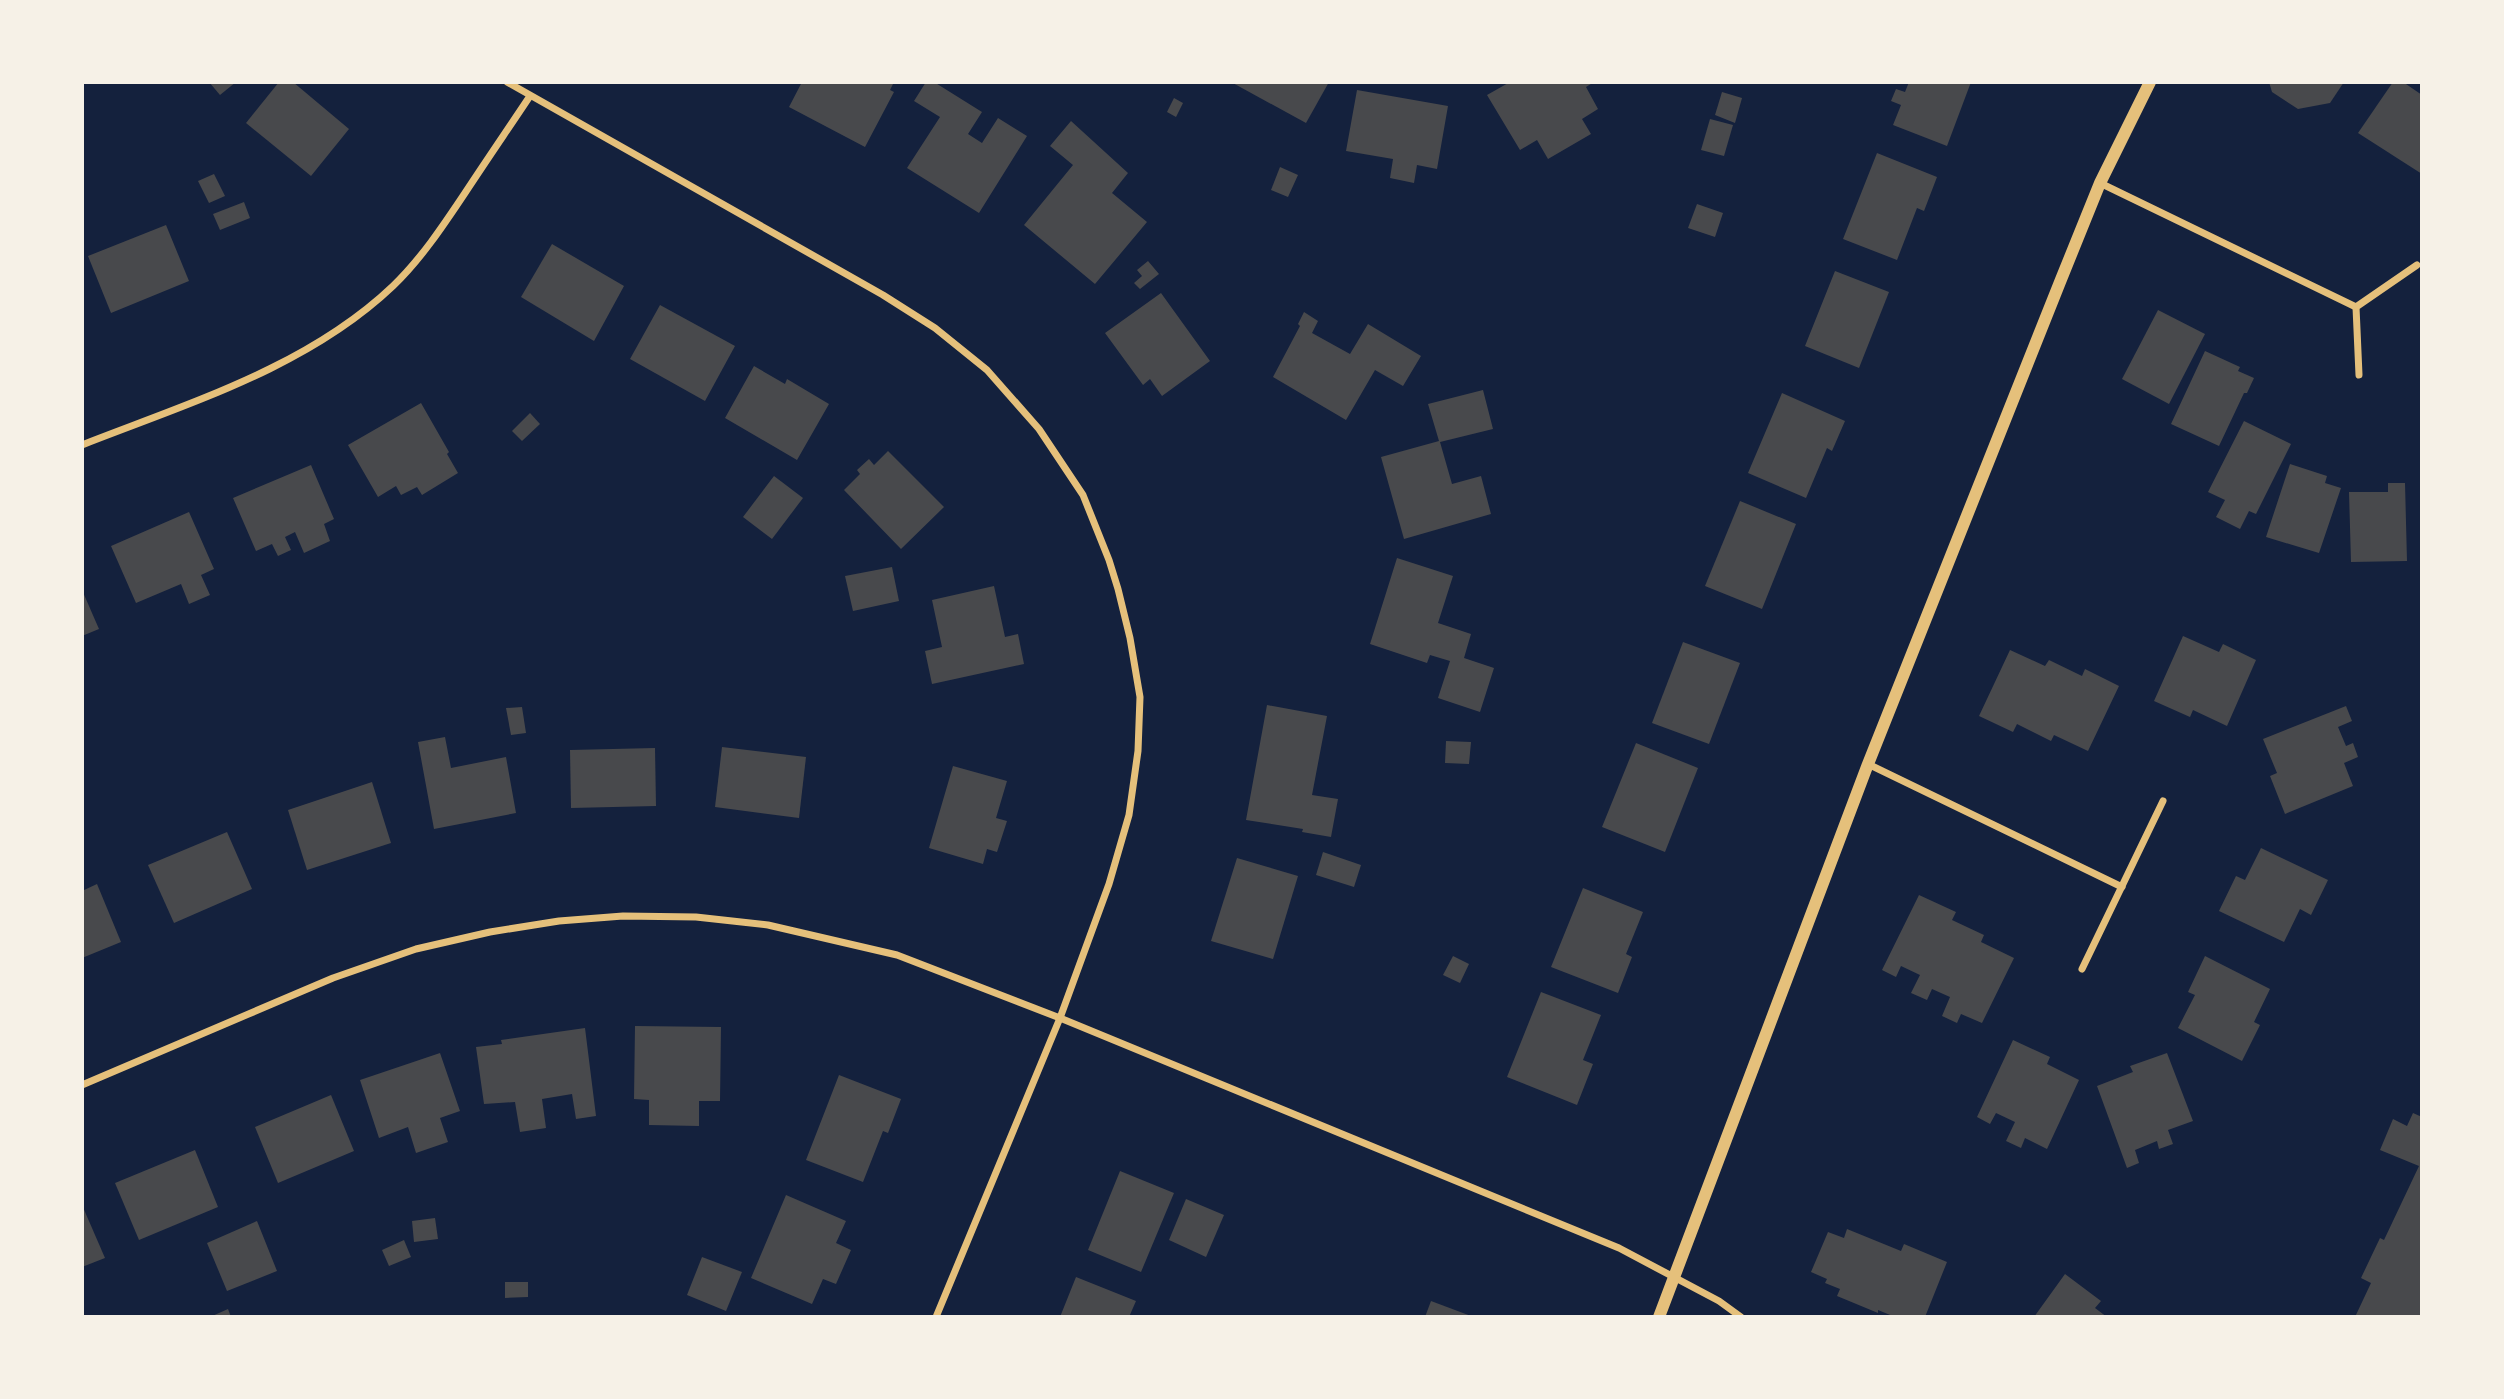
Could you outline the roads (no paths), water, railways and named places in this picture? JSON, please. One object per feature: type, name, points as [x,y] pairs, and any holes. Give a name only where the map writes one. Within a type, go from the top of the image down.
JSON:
[{"type":"street","points":[[507,82],[883,295],[935,328],[987,370],[1039,429],[1083,495],[1109,560],[1130,638],[1140,696],[1138,751],[1126,826],[1109,884],[1060,1018],[936,1317]]},
{"type":"street","points":[[1659,1317],[1868,764],[2100,183],[2150,82]]},
{"type":"street","points":[[82,445],[243,381],[311,347],[356,317],[393,285],[431,244],[530,96]]},
{"type":"street","points":[[2100,183],[2356,307]]},
{"type":"street","points":[[2356,307],[2417,265]]},
{"type":"street","points":[[2356,307],[2359,375]]},
{"type":"street","points":[[1868,764],[2122,887]]},
{"type":"street","points":[[2082,969],[2163,802]]},
{"type":"street","points":[[82,1085],[333,978],[416,949],[490,932],[559,921],[623,916],[696,917],[768,925],[897,955],[1060,1018],[1619,1248],[1719,1301],[1741,1317]]}]
